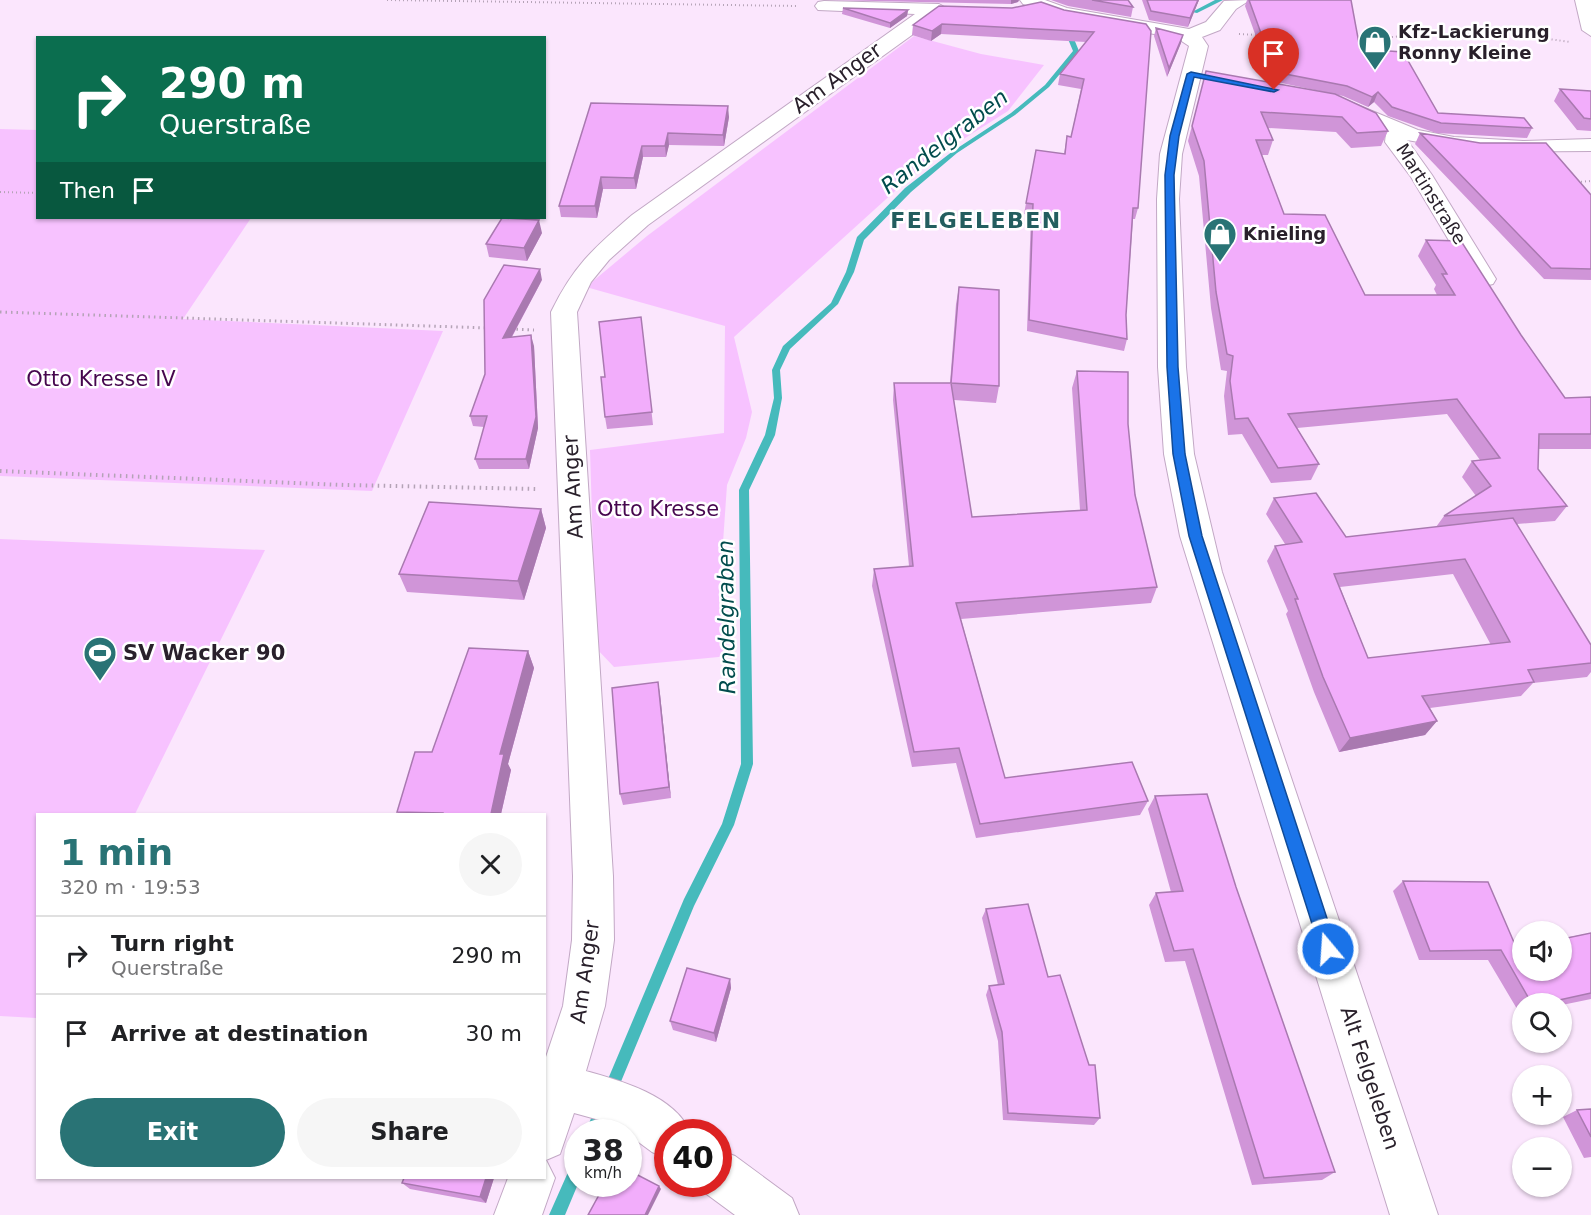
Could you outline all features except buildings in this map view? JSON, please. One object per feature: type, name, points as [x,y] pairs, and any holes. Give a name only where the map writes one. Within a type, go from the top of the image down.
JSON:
[{"type":"street","points":[[1011,11],[1034,3],[1063,13],[1198,34],[1230,5],[1241,0]]},
{"type":"street","points":[[1584,0],[1591,30]]},
{"type":"street","name":"Am Anger","points":[[546,1132],[562,1087],[584,1006],[593,940],[593,876],[564,312],[579,280],[600,255],[640,220],[943,10],[824,6]]},
{"type":"street","name":"Alt Felgeleben","points":[[1198,34],[1201,76],[1171,154],[1168,199],[1173,377],[1179,454],[1186,495],[1206,572],[1414,1215]]},
{"type":"street","points":[[1319,98],[1355,109],[1397,130],[1434,141],[1587,150]]},
{"type":"street","name":"Martinstraße","points":[[1397,130],[1396,142],[1421,175],[1497,300]]},
{"type":"street","points":[[562,1087],[626,1106],[654,1126]]},
{"type":"street","points":[[518,1215],[531,1179]]},
{"type":"street","points":[[732,1183],[775,1215]]},
{"type":"path","points":[[387,0],[824,6]]},
{"type":"path","points":[[1198,34],[1264,35]]},
{"type":"path","points":[[1346,41],[1426,34],[1551,39]]},
{"type":"path","points":[[1567,182],[1591,182]]},
{"type":"path","points":[[0,192],[36,193]]},
{"type":"path","points":[[0,312],[494,328]]},
{"type":"path","points":[[506,329],[564,331]]},
{"type":"path","points":[[0,471],[345,485],[573,490]]},
{"type":"green space","name":"Otto Kresse","points":[[914,36],[981,54],[1044,65],[1008,111],[927,162],[734,337],[752,412],[746,438],[727,485],[719,600],[729,656],[614,667],[596,648],[590,450],[724,433],[725,326],[586,287],[647,236]]},
{"type":"green space","name":"Otto Kresse IV","points":[[0,129],[36,130],[36,219],[250,219],[183,319],[443,331],[372,491],[0,476]]},
{"type":"green space","name":"SV Wacker 90","points":[[0,539],[265,550],[135,813],[36,813],[36,1018],[0,1016]]},
{"type":"waterway","name":"Randelgraben","points":[[1195,12],[1220,0]]},
{"type":"waterway","name":"Randelgraben","points":[[610,1091],[689,903],[728,825],[747,764],[744,490],[770,435],[778,398],[776,370],[786,348],[834,304],[850,272],[860,239],[908,190],[955,152],[1013,114],[1047,86],[1076,51],[1071,39],[1075,30]]},
{"type":"waterway","name":"Randelgraben","points":[[598,1119],[603,1108]]},
{"type":"waterway","name":"Randelgraben","points":[[557,1215],[565,1197]]},
{"type":"place","name":"Kfz-Lackierung Ronny Kleine","points":[[1375,71]]},
{"type":"place","name":"Knieling","points":[[1220,263]]},
{"type":"place","name":"SV Wacker 90","points":[[100,682]]},
{"type":"district","name":"FELGELEBEN","points":[[976,220]]},
{"type":"route","points":[[1274,90],[1191,74],[1171,154],[1169,175],[1173,367],[1179,454],[1196,536],[1328,949]]}]
